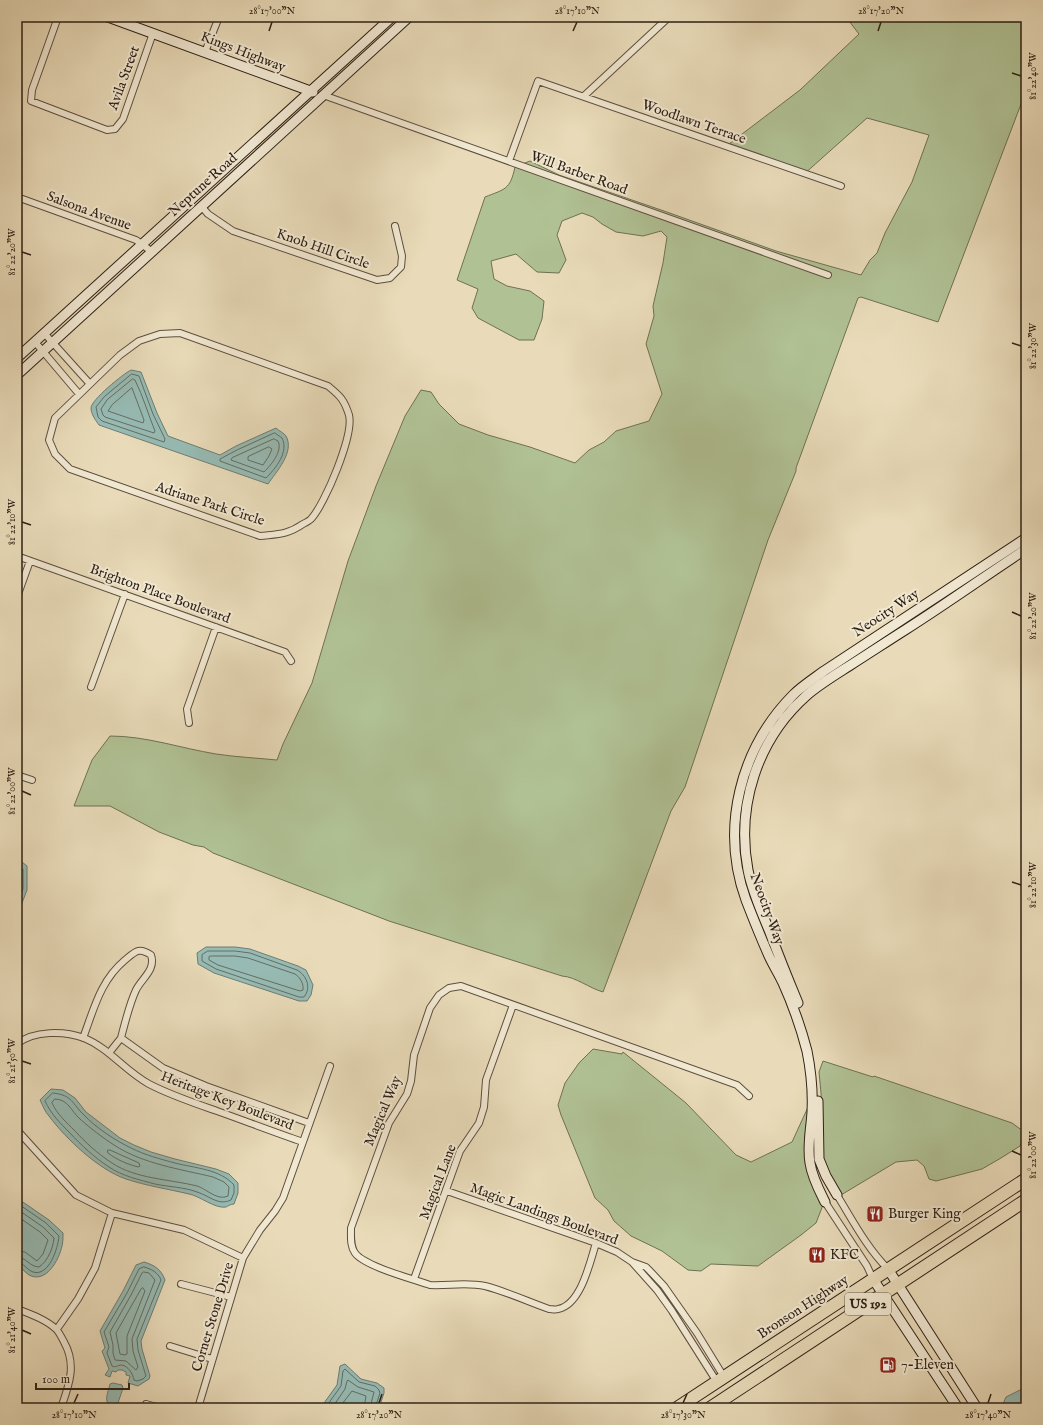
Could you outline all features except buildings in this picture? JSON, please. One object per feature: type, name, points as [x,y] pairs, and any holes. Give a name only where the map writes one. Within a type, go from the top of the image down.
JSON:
[{"type":"highway","name":"Bronson Highway","points":[[677,1408],[1026,1179]]},
{"type":"highway","name":"US 192","points":[[710,1408],[1026,1200]]},
{"type":"street","name":"Avila Street","points":[[58,17],[32,90],[31,101],[107,130],[115,129],[123,119],[153,33]]},
{"type":"street","name":"Kings Highway","points":[[108,17],[323,95]]},
{"type":"street","points":[[205,52],[219,17]]},
{"type":"street","name":"Neptune Road","points":[[17,358],[392,17]]},
{"type":"street","name":"Neptune Road","points":[[17,375],[409,17]]},
{"type":"street","points":[[584,96],[670,17]]},
{"type":"street","name":"Woodlawn Terrace","points":[[509,161],[538,81],[841,186]]},
{"type":"street","name":"Will Barber Road","points":[[323,95],[828,275]]},
{"type":"street","name":"Salsona Avenue","points":[[17,197],[136,240],[151,251]]},
{"type":"street","name":"Knob Hill Circle","points":[[201,206],[208,214],[233,230],[377,280],[390,278],[401,267],[402,256],[395,226]]},
{"type":"street","points":[[44,333],[90,384]]},
{"type":"street","name":"Adriane Park Circle","points":[[180,333],[328,386],[342,398],[349,416],[347,438],[328,491],[310,520],[287,533],[260,536],[70,469],[55,454],[50,440],[55,418],[80,394],[120,355],[139,341],[160,334],[180,333]]},
{"type":"street","points":[[35,342],[80,394]]},
{"type":"street","name":"Neocity Way","points":[[837,1196],[819,1159],[818,1093],[815,1065],[809,1037],[800,1007],[754,893],[748,871],[744,844],[746,814],[753,777],[769,741],[794,694],[809,682],[1026,538]]},
{"type":"street","name":"Neocity Way","points":[[826,1202],[817,1187],[810,1164],[809,1139],[812,1094],[810,1072],[802,1035],[783,982],[769,956],[746,898],[739,872],[736,855],[735,820],[744,775],[760,738],[785,711],[826,680],[900,633],[1026,549]]},
{"type":"street","name":"Brighton Place Boulevard","points":[[17,556],[284,652],[291,661]]},
{"type":"street","points":[[17,597],[30,561]]},
{"type":"street","points":[[91,687],[125,594]]},
{"type":"street","points":[[894,625],[900,633]]},
{"type":"street","points":[[188,723],[187,709],[216,627]]},
{"type":"street","points":[[17,775],[32,780]]},
{"type":"street","points":[[83,1038],[102,987],[114,969],[136,951],[144,950],[152,955],[154,962],[151,969],[136,990],[121,1038],[109,1053]]},
{"type":"street","name":"Magical Way","points":[[596,1243],[578,1293],[571,1302],[560,1309],[548,1309],[484,1286],[460,1284],[439,1286],[430,1285],[368,1263],[355,1253],[351,1243],[351,1228],[389,1123],[407,1094],[411,1081],[414,1055],[430,1008],[439,995],[449,988],[461,986],[737,1085],[750,1096]]},
{"type":"street","name":"Magical Lane","points":[[414,1279],[460,1151],[479,1123],[484,1107],[486,1080],[513,1005]]},
{"type":"street","name":"Heritage Key Boulevard","points":[[17,1044],[38,1035],[58,1032],[83,1038],[101,1046],[126,1068],[148,1083],[178,1097],[303,1142]]},
{"type":"street","points":[[121,1038],[163,1068],[206,1086],[309,1124]]},
{"type":"street","points":[[243,1258],[260,1230],[283,1198],[330,1066]]},
{"type":"street","name":"Corner Stone Drive","points":[[17,1130],[76,1195],[112,1213],[184,1230],[243,1258],[198,1408]]},
{"type":"street","name":"Magic Landings Boulevard","points":[[447,1190],[596,1243],[617,1252],[632,1262],[646,1267],[664,1286],[697,1333],[721,1379]]},
{"type":"street","points":[[837,1196],[870,1248],[888,1269],[977,1408]]},
{"type":"street","points":[[826,1202],[867,1266],[882,1294],[958,1408]]},
{"type":"street","points":[[57,1329],[78,1299],[95,1268],[112,1213]]},
{"type":"street","name":"Magic Landings Boulevard","points":[[632,1262],[657,1290],[721,1379]]},
{"type":"street","points":[[181,1284],[231,1297]]},
{"type":"street","points":[[17,1309],[57,1329],[68,1348],[71,1369],[69,1382],[61,1408]]},
{"type":"street","points":[[170,1346],[212,1359]]},
{"type":"street","points":[[145,1408],[146,1404],[160,1408]]},
{"type":"green space","points":[[846,17],[1026,17],[1026,91],[938,322],[861,297],[858,298],[796,471],[768,540],[685,787],[671,811],[603,992],[572,978],[389,921],[213,853],[204,847],[193,845],[159,832],[110,806],[74,806],[92,760],[110,736],[150,740],[216,754],[277,760],[312,683],[348,561],[376,486],[405,416],[421,390],[431,392],[439,404],[459,424],[575,463],[589,450],[604,442],[616,431],[649,421],[662,394],[646,344],[654,316],[653,306],[663,263],[667,237],[661,231],[643,236],[616,232],[593,217],[582,213],[562,221],[557,235],[566,260],[559,273],[537,272],[516,254],[491,261],[494,279],[507,286],[530,291],[544,301],[542,319],[534,340],[519,340],[478,318],[472,308],[478,289],[457,280],[485,197],[506,188],[511,180],[515,167],[530,161],[559,175],[776,251],[861,275],[870,260],[877,253],[885,233],[912,182],[929,135],[867,118],[803,175],[725,147],[800,90],[859,34]]},
{"type":"green space","points":[[593,1049],[622,1054],[623,1052],[686,1103],[736,1155],[751,1162],[792,1142],[809,1105],[805,1138],[823,1205],[816,1223],[758,1266],[711,1264],[701,1271],[688,1270],[662,1251],[631,1236],[614,1221],[608,1210],[595,1198],[558,1105],[565,1083],[579,1063]]},
{"type":"green space","points":[[823,1061],[873,1077],[874,1076],[1012,1123],[1023,1131],[1023,1138],[1020,1146],[982,1169],[936,1181],[929,1179],[924,1166],[917,1160],[896,1162],[841,1195],[829,1175],[823,1158],[819,1072]]},
{"type":"water","points":[[131,370],[141,372],[168,436],[220,455],[276,428],[286,436],[288,442],[288,449],[280,468],[268,484],[99,425],[92,413],[92,404],[121,376]]},
{"type":"water","points":[[17,858],[27,866],[27,890],[17,916]]},
{"type":"water","points":[[206,947],[235,947],[250,949],[298,966],[306,970],[313,985],[311,995],[307,1001],[299,1001],[214,973],[198,964],[197,953]]},
{"type":"water","points":[[51,1089],[63,1090],[75,1098],[86,1112],[120,1138],[134,1145],[151,1152],[216,1169],[229,1174],[238,1183],[238,1193],[234,1204],[226,1207],[217,1206],[193,1195],[150,1186],[126,1179],[105,1169],[74,1144],[46,1113],[40,1100]]},
{"type":"water","points":[[17,1198],[49,1220],[63,1233],[60,1252],[55,1264],[41,1276],[35,1277],[29,1275],[17,1264]]},
{"type":"water","points":[[144,1262],[157,1268],[165,1280],[141,1341],[150,1376],[149,1379],[138,1386],[128,1383],[130,1376],[126,1375],[126,1372],[122,1370],[118,1370],[116,1372],[112,1371],[110,1377],[105,1375],[109,1369],[102,1351],[105,1348],[100,1331],[136,1265]]},
{"type":"water","points":[[345,1364],[361,1379],[377,1383],[384,1388],[384,1393],[379,1408],[323,1408],[324,1403],[337,1385],[340,1366]]},
{"type":"water","points":[[113,1383],[122,1385],[123,1388],[118,1403],[111,1406],[107,1402],[107,1396],[110,1384]]},
{"type":"water","points":[[1026,1387],[1026,1408],[1003,1408],[1002,1406],[1006,1397]]},
{"type":"place","name":"Burger King","points":[[875,1214]]},
{"type":"place","name":"KFC","points":[[817,1255]]},
{"type":"place","name":"7-Eleven","points":[[888,1365]]}]
